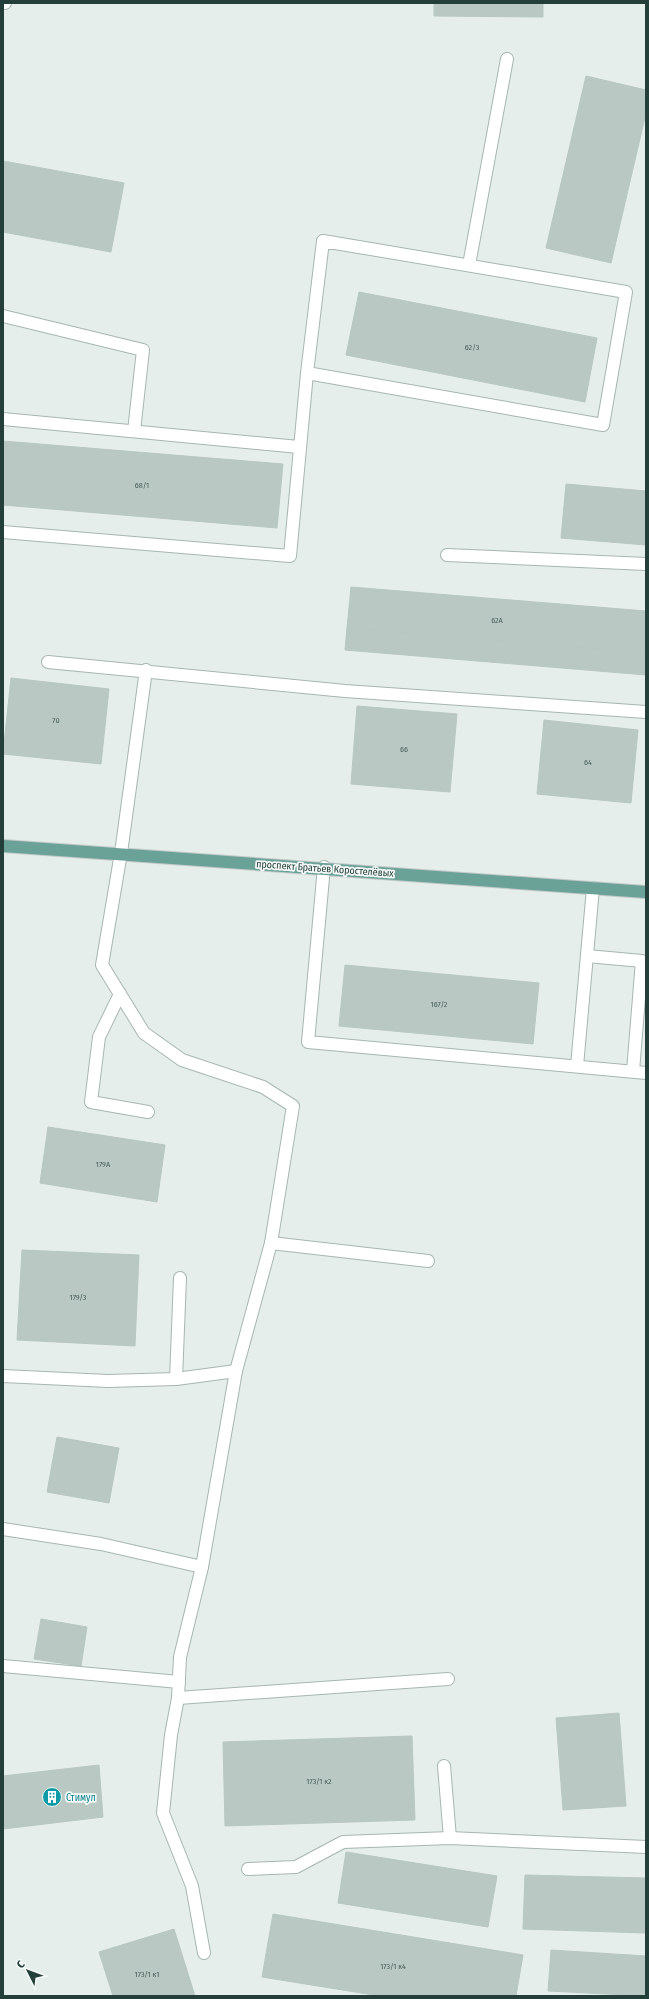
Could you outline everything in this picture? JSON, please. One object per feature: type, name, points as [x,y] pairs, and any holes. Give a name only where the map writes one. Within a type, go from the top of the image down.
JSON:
[{"type":"main road","name":"проспект Братьев Коростелёвых","points":[[3,846],[324,867],[646,892]]},
{"type":"lane","points":[[469,265],[507,59]]},
{"type":"lane","points":[[3,532],[290,556],[299,447],[307,373],[323,241],[626,292],[604,424],[307,373]]},
{"type":"lane","points":[[3,316],[143,350],[134,432]]},
{"type":"lane","points":[[3,419],[299,447]]},
{"type":"lane","points":[[447,555],[646,564]]},
{"type":"lane","points":[[48,662],[146,670],[345,692],[646,712]]},
{"type":"lane","points":[[146,670],[121,853],[102,965],[144,1033],[182,1060],[263,1087],[293,1106],[271,1244],[236,1371],[202,1567],[180,1657],[178,1698],[171,1735],[163,1813],[192,1886],[204,1953]]},
{"type":"lane","points":[[324,867],[308,1042],[646,1073]]},
{"type":"lane","points":[[577,1066],[593,888]]},
{"type":"lane","points":[[587,956],[642,961],[633,1071]]},
{"type":"lane","points":[[120,994],[99,1037],[91,1102],[148,1112]]},
{"type":"lane","points":[[271,1244],[428,1261]]},
{"type":"lane","points":[[176,1379],[180,1278]]},
{"type":"lane","points":[[3,1376],[108,1382],[176,1379],[236,1371]]},
{"type":"lane","points":[[3,1529],[100,1544],[202,1567]]},
{"type":"lane","points":[[3,1666],[179,1682]]},
{"type":"lane","points":[[178,1698],[448,1679]]},
{"type":"lane","points":[[444,1766],[450,1838]]},
{"type":"lane","points":[[248,1869],[296,1867],[343,1842],[450,1838],[646,1847]]},
{"type":"building","points":[[434,3],[543,3],[543,17],[434,16]]},
{"type":"building","points":[[586,76],[646,90],[646,113],[611,263],[546,248]]},
{"type":"building","points":[[3,161],[124,183],[111,252],[3,232]]},
{"type":"building","points":[[359,292],[597,338],[585,402],[346,355]]},
{"type":"building","points":[[3,441],[283,464],[277,528],[3,505]]},
{"type":"building","points":[[566,484],[646,491],[646,545],[561,538]]},
{"type":"building","points":[[351,587],[646,611],[646,653],[347,628]]},
{"type":"building","points":[[347,628],[646,653],[646,675],[345,650]]},
{"type":"building","points":[[11,678],[109,689],[101,764],[3,754]]},
{"type":"building","points":[[357,706],[457,714],[450,792],[351,784]]},
{"type":"building","points":[[544,720],[638,730],[631,803],[537,794]]},
{"type":"building","points":[[345,965],[539,983],[533,1044],[339,1026]]},
{"type":"building","points":[[48,1127],[165,1145],[157,1202],[40,1183]]},
{"type":"building","points":[[22,1250],[139,1255],[135,1346],[17,1340]]},
{"type":"building","points":[[57,1437],[119,1448],[109,1503],[47,1492]]},
{"type":"building","points":[[41,1619],[87,1627],[81,1666],[34,1659]]},
{"type":"building","points":[[619,1713],[626,1806],[563,1810],[556,1718]]},
{"type":"building","points":[[412,1736],[415,1820],[225,1826],[223,1742]]},
{"type":"building","name":"Стимул","points":[[99,1765],[103,1817],[3,1829],[3,1776]]},
{"type":"building","points":[[346,1852],[497,1876],[488,1927],[338,1903]]},
{"type":"building","points":[[525,1875],[646,1878],[646,1933],[523,1929]]},
{"type":"building","points":[[273,1914],[523,1955],[516,1996],[380,1996],[262,1977]]},
{"type":"building","points":[[174,1929],[195,1996],[113,1996],[99,1952]]},
{"type":"building","points":[[551,1950],[646,1956],[646,1996],[548,1991]]},
{"type":"place","name":"Стимул","points":[[52,1797]]}]
